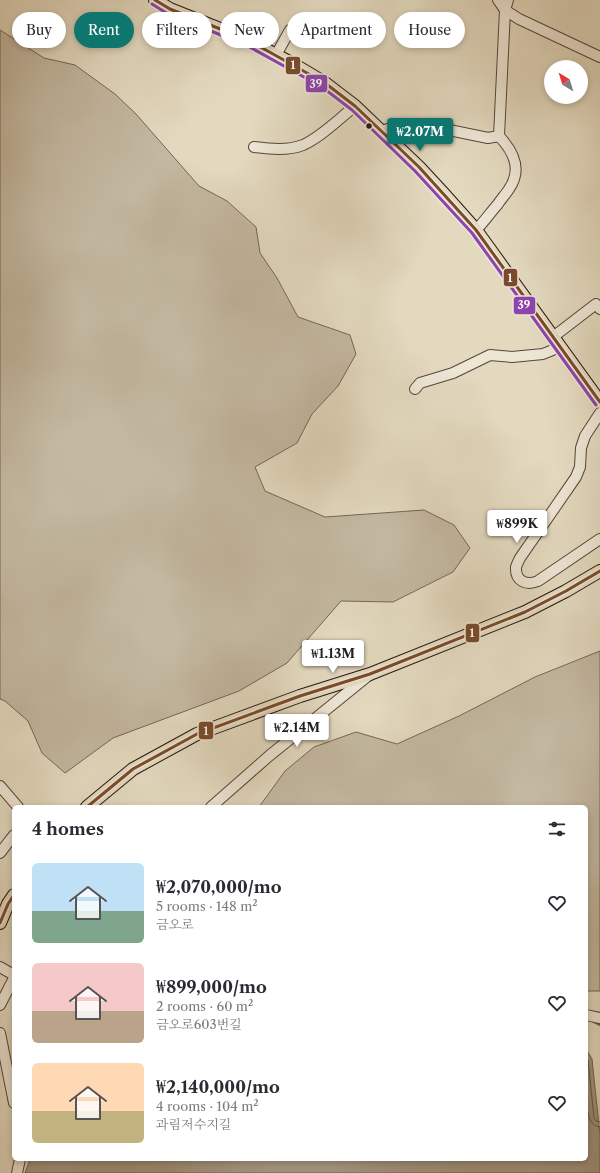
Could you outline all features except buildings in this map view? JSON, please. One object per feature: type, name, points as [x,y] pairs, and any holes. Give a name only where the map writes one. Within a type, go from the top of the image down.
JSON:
[{"type":"main road","points":[[155,0],[170,9],[248,40],[325,83],[355,106],[419,167],[476,230],[600,402]]},
{"type":"main road","points":[[89,805],[133,769],[196,734],[300,696],[370,674],[525,612],[566,591],[600,571]]},
{"type":"main road","points":[[0,923],[12,898]]},
{"type":"street","points":[[498,0],[506,5],[519,19],[600,57]]},
{"type":"street","points":[[476,230],[486,220],[510,188],[515,178],[514,154],[499,136],[506,5]]},
{"type":"street","points":[[276,55],[287,35]]},
{"type":"street","points":[[254,147],[266,149],[287,149],[303,145],[317,136],[355,106]]},
{"type":"street","points":[[382,131],[400,125],[420,124],[488,138],[499,136]]},
{"type":"street","points":[[553,337],[596,304],[600,309]]},
{"type":"street","points":[[415,389],[420,383],[453,373],[474,361],[490,355],[512,357],[537,355],[544,354],[560,347]]},
{"type":"street","points":[[600,413],[586,436],[581,448],[580,467],[576,477],[520,558],[516,566],[518,577],[524,583],[531,584],[538,581],[600,539]]},
{"type":"street","points":[[213,805],[269,756],[370,674]]},
{"type":"street","points":[[0,786],[16,805]]},
{"type":"street","points":[[0,853],[12,838]]},
{"type":"street","points":[[0,967],[12,976]]},
{"type":"street","points":[[0,1005],[12,981]]},
{"type":"street","points":[[588,1015],[600,1018]]},
{"type":"street","points":[[0,1033],[12,1093]]},
{"type":"street","points":[[17,1173],[20,1161]]},
{"type":"shaded area","points":[[0,30],[12,38],[12,48],[28,48],[44,58],[75,65],[115,94],[136,114],[199,186],[227,201],[256,227],[260,253],[277,278],[298,317],[350,335],[356,354],[338,386],[312,414],[297,443],[255,467],[265,491],[325,517],[424,510],[454,525],[470,548],[453,572],[393,602],[341,601],[287,663],[239,691],[113,738],[65,773],[42,753],[28,721],[5,701],[0,699]]},
{"type":"shaded area","points":[[600,651],[600,991],[588,991],[588,805],[260,805],[285,771],[314,747],[356,732],[397,744],[459,716],[535,677]]},
{"type":"water","points":[[588,1052],[592,1059],[600,1135],[600,1173],[25,1173],[29,1161],[588,1161]]},
{"type":"waterway","points":[[590,1020],[600,1025]]},
{"type":"transit line","name":"1","points":[[155,0],[170,9],[248,40],[325,83],[355,106],[419,167],[476,230],[600,402]]},
{"type":"transit line","name":"39","points":[[152,4],[168,14],[246,45],[322,87],[352,110],[415,171],[472,233],[596,405]]},
{"type":"transit line","name":"1","points":[[89,805],[133,769],[197,734],[300,696],[370,674],[525,612],[566,591],[600,571]]},
{"type":"transit line","name":"1","points":[[0,923],[12,898]]}]
